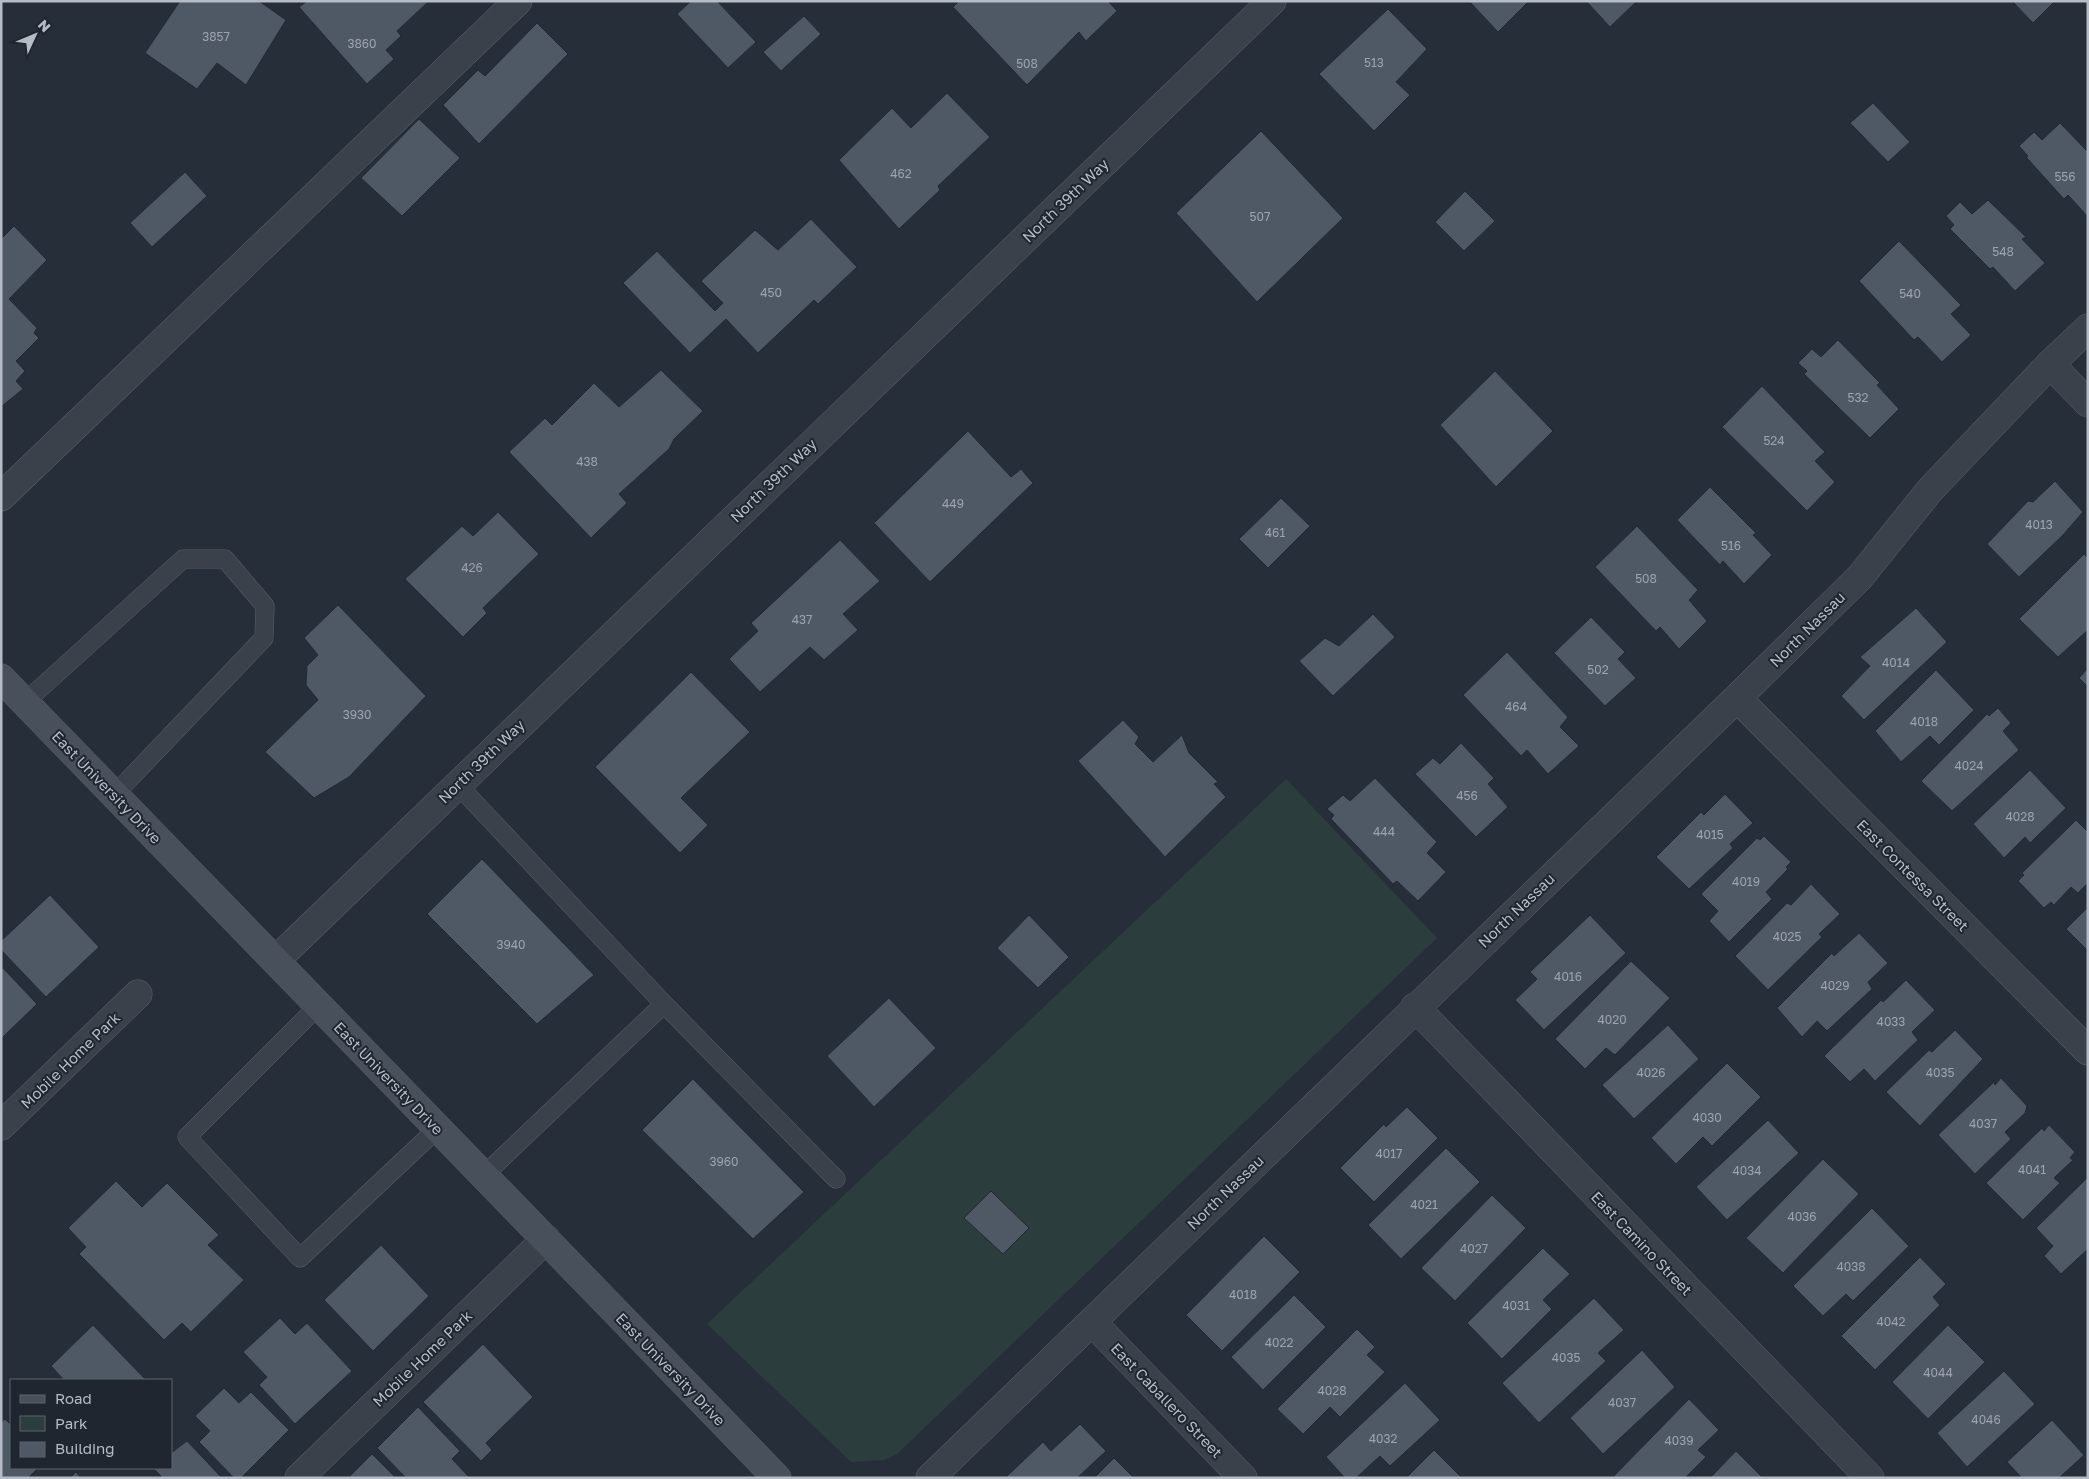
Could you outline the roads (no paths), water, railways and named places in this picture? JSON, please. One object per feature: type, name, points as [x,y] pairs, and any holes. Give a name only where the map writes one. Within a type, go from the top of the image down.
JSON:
[{"type":"main road","name":"East University Drive","points":[[1,678],[777,1478]]},
{"type":"street","points":[[1,497],[518,1]]},
{"type":"street","name":"North 39th Way","points":[[276,960],[1272,1]]},
{"type":"street","name":"North Nassau","points":[[930,1478],[1860,577],[1930,490],[2050,364],[2088,328]]},
{"type":"street","points":[[2050,364],[2088,404]]},
{"type":"street","name":"East Contessa Street","points":[[1737,698],[2088,1051]]},
{"type":"street","name":"Mobile Home Park","points":[[1,1126],[138,994]]},
{"type":"street","name":"East Camino Street","points":[[1415,1007],[1870,1478]]},
{"type":"street","name":"Mobile Home Park","points":[[299,1478],[546,1239]]},
{"type":"street","name":"East Caballero Street","points":[[1092,1322],[1242,1478]]},
{"type":"lane","points":[[25,702],[183,559],[225,559],[266,606],[264,638],[114,794]]},
{"type":"lane","points":[[457,784],[664,1004],[836,1179]]},
{"type":"lane","points":[[484,1175],[664,1004]]},
{"type":"lane","points":[[319,1005],[187,1137],[300,1258],[438,1128]]}]
